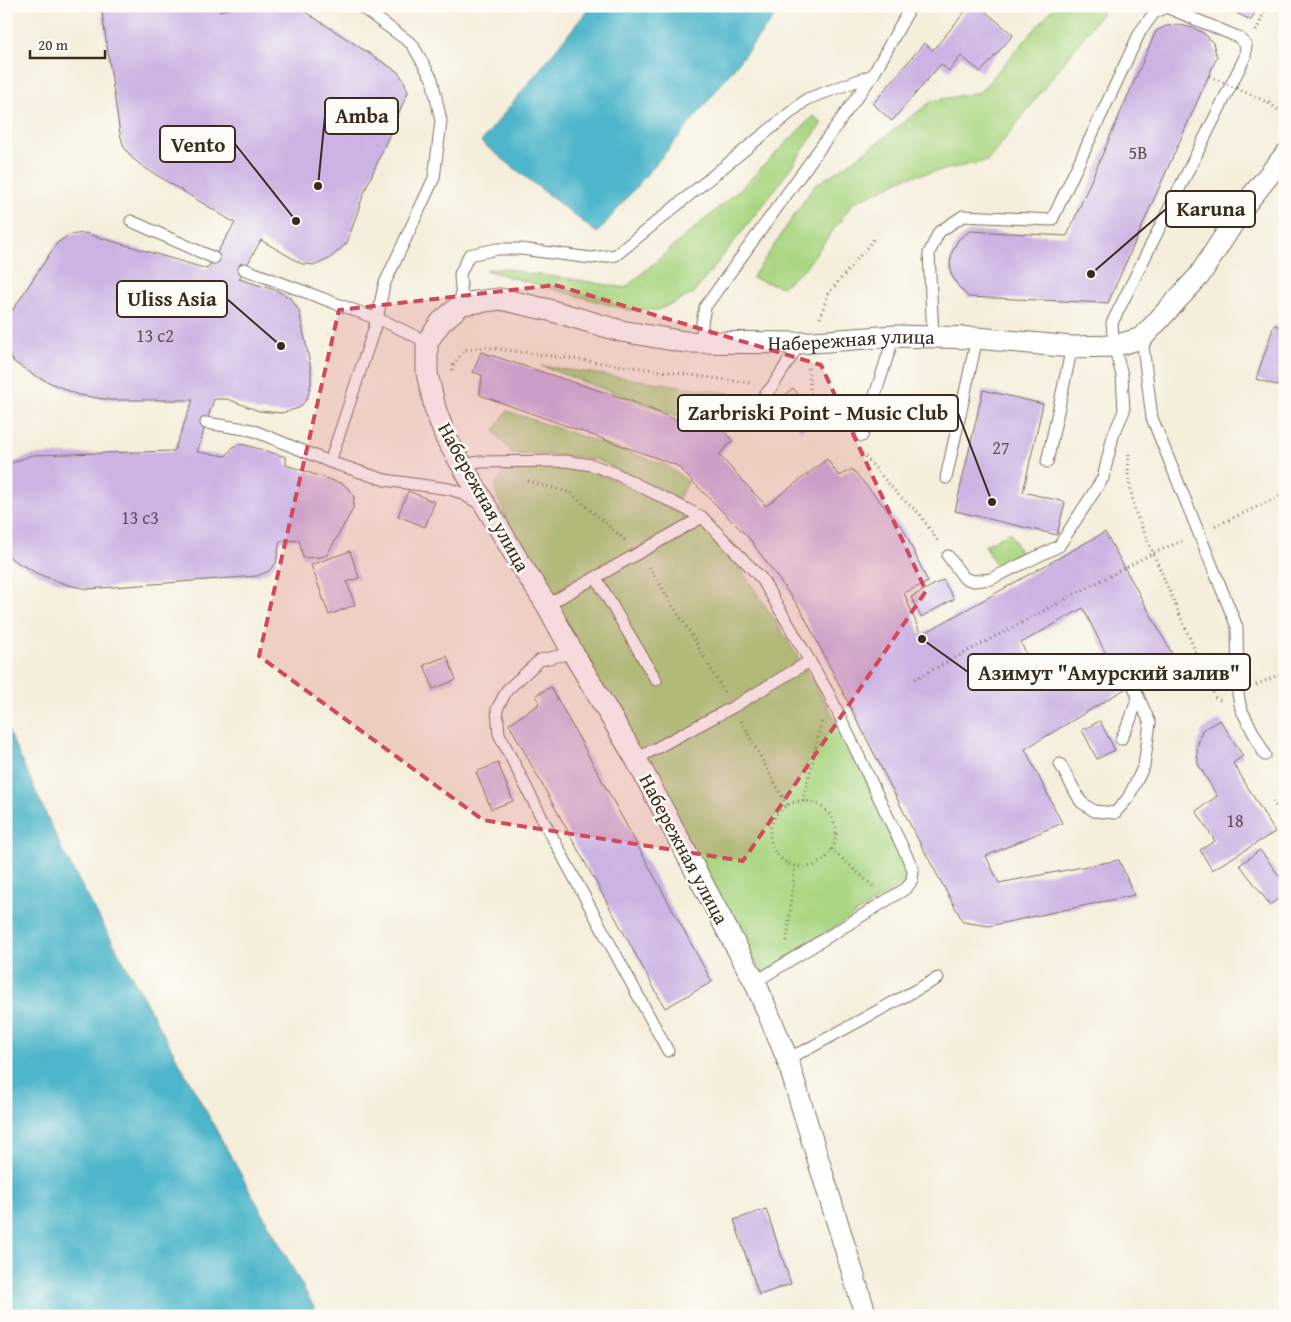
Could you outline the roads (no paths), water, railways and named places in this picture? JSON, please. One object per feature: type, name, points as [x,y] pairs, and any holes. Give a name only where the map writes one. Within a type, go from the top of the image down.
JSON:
[{"type":"street","points":[[1142,338],[1199,276],[1244,206],[1285,155]]},
{"type":"street","name":"Набережная улица","points":[[462,304],[500,299],[549,310],[621,331],[703,344],[807,342],[894,336],[977,338],[1072,347],[1114,346],[1142,338]]},
{"type":"street","points":[[427,342],[441,322],[462,304]]},
{"type":"street","name":"Набережная улица","points":[[427,342],[427,373],[435,408],[446,438],[519,562],[547,605],[636,760],[755,982],[788,1058],[866,1316]]},
{"type":"lane","points":[[330,462],[377,320],[384,285],[434,178],[441,121],[432,79],[412,44],[360,6]]},
{"type":"lane","points":[[703,344],[702,323],[705,307],[873,75],[910,6]]},
{"type":"lane","points":[[933,337],[929,252],[939,232],[963,216],[1052,220],[1140,32],[1154,13],[1166,8],[1238,37],[1246,45],[1245,57],[1112,322],[1114,346],[1122,375],[1124,410],[1113,436],[1103,478],[1061,551],[991,579],[974,581],[964,578],[948,556]]},
{"type":"lane","points":[[462,304],[460,274],[469,255],[497,249],[521,249],[591,258],[616,255],[807,99],[873,75]]},
{"type":"lane","points":[[131,221],[214,258]]},
{"type":"lane","points":[[244,269],[377,320],[427,342]]},
{"type":"lane","points":[[862,436],[894,336]]},
{"type":"lane","points":[[946,478],[977,338]]},
{"type":"lane","points":[[1142,338],[1152,418],[1237,627],[1238,694],[1241,709],[1265,755]]},
{"type":"lane","points":[[737,425],[772,387],[807,342]]},
{"type":"lane","points":[[1046,462],[1072,347]]},
{"type":"lane","points":[[206,423],[252,430],[330,462],[385,480],[459,492],[488,508]]},
{"type":"lane","points":[[461,465],[480,462],[565,461],[592,464],[702,517],[762,579],[829,694],[913,869],[912,881],[909,886],[784,966],[755,982]]},
{"type":"lane","points":[[547,605],[702,517]]},
{"type":"lane","points":[[596,578],[656,680]]},
{"type":"lane","points":[[573,653],[540,660],[507,690],[497,709],[499,734],[668,1052]]},
{"type":"lane","points":[[636,760],[810,662]]},
{"type":"lane","points":[[1060,764],[1082,802],[1094,811],[1115,813],[1128,798],[1144,766],[1150,724],[1135,691],[1130,720],[1121,739]]},
{"type":"lane","points":[[788,1058],[938,978]]},
{"type":"water","points":[[591,6],[783,6],[688,126],[597,233],[481,142]]},
{"type":"water","points":[[6,726],[63,852],[319,1316],[6,1316]]},
{"type":"place","name":"Amba","points":[[318,186]]},
{"type":"place","name":"Vento","points":[[296,221]]},
{"type":"place","name":"Karuna","points":[[1091,274]]},
{"type":"place","name":"Uliss Asia","points":[[281,346]]},
{"type":"place","name":"Zarbriski Point - Music Club","points":[[992,502]]},
{"type":"place","name":"Азимут \"Амурский залив\"","points":[[922,639]]}]
